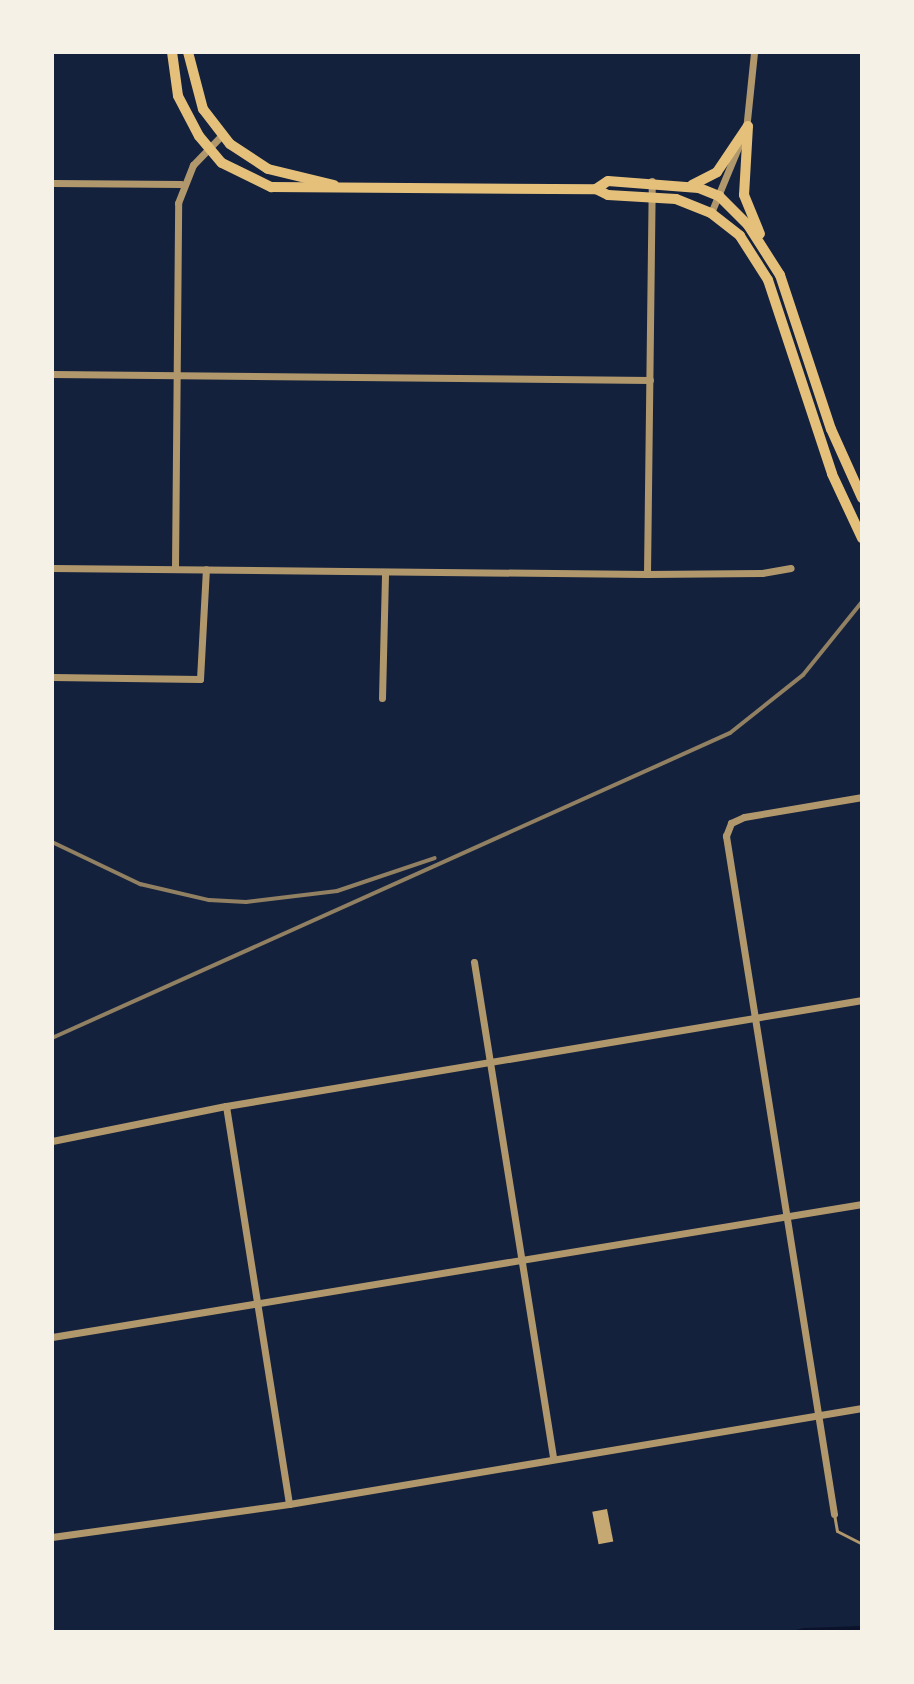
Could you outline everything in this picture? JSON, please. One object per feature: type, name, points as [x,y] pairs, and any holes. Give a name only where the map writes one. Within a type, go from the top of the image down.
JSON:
[{"type":"main road","points":[[172,52],[178,96],[208,148],[236,172],[271,187],[315,191],[334,185]]},
{"type":"main road","points":[[188,52],[198,97],[221,136],[268,169],[334,185],[596,189],[608,195],[652,196],[711,213],[740,236],[768,280],[832,474],[862,538]]},
{"type":"main road","points":[[596,189],[608,181],[698,184],[713,176],[748,126]]},
{"type":"main road","points":[[748,126],[744,195],[768,250],[831,429],[862,498]]},
{"type":"main road","points":[[678,184],[719,196],[768,250]]},
{"type":"street","points":[[711,213],[748,126],[754,52]]},
{"type":"street","points":[[175,568],[181,184],[221,136]]},
{"type":"street","points":[[647,574],[652,181]]},
{"type":"street","points":[[52,183],[181,184]]},
{"type":"street","points":[[52,374],[650,380]]},
{"type":"street","points":[[52,568],[647,574],[762,573],[791,568]]},
{"type":"street","points":[[52,677],[200,679],[206,569]]},
{"type":"street","points":[[382,698],[385,573]]},
{"type":"street","points":[[834,1514],[752,1017],[726,836],[731,823],[862,797]]},
{"type":"street","points":[[474,962],[553,1457]]},
{"type":"street","points":[[52,1141],[226,1106],[862,1000]]},
{"type":"street","points":[[226,1106],[289,1504]]},
{"type":"street","points":[[52,1337],[862,1204]]},
{"type":"street","points":[[52,1537],[289,1504],[553,1457],[862,1408]]},
{"type":"lane","points":[[834,1514],[837,1531],[862,1544]]},
{"type":"water","points":[[862,1626],[862,1632],[787,1632],[804,1628]]},
{"type":"building","points":[[607,1509],[613,1541],[599,1544],[592,1512]]},
{"type":"railway","points":[[52,1038],[730,733],[803,675],[862,602]]},
{"type":"railway","points":[[52,842],[140,884],[209,900],[246,902],[337,891],[435,858]]}]
